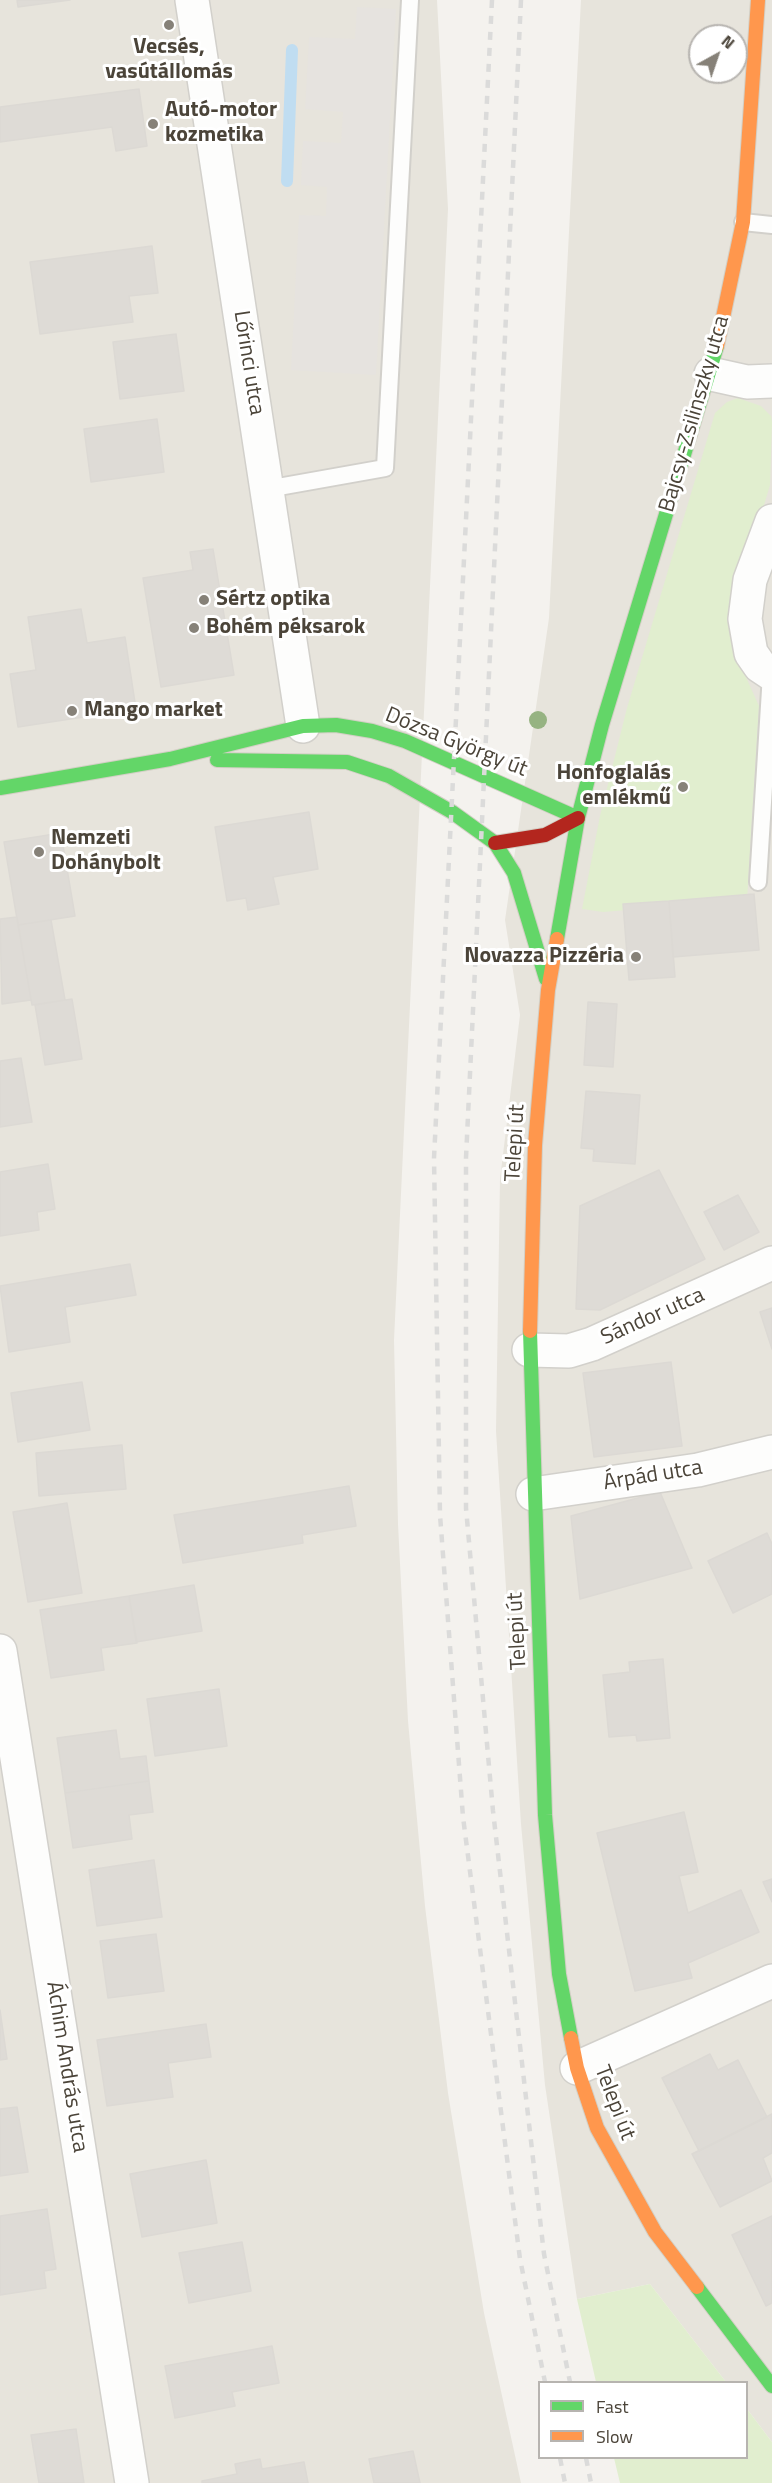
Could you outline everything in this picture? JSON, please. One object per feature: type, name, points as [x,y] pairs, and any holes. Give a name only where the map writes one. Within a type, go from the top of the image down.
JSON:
[{"type":"main road","name":"Bajcsy-Zsilinszky utca","points":[[578,818],[610,692],[711,374],[742,222],[758,0]]},
{"type":"main road","name":"Dózsa György út","points":[[0,788],[170,759],[303,726],[336,725],[372,731],[405,741],[578,818]]},
{"type":"main road","name":"Dózsa György út","points":[[170,759],[346,762],[389,776],[427,796],[495,843]]},
{"type":"main road","points":[[548,990],[534,932],[514,873],[495,843],[545,835],[578,818]]},
{"type":"main road","name":"Telepi út","points":[[578,818],[548,990],[535,1145],[529,1350],[545,1815],[559,1974],[578,2068],[597,2128],[625,2182],[655,2232],[772,2386]]},
{"type":"street","name":"Lőrinci utca","points":[[192,0],[303,726]]},
{"type":"street","points":[[711,374],[734,380],[772,381]]},
{"type":"street","points":[[771,674],[760,666],[751,653],[745,619],[750,580],[772,521]]},
{"type":"street","name":"Sándor utca","points":[[529,1350],[568,1351],[592,1344],[772,1263]]},
{"type":"street","name":"Árpád utca","points":[[533,1494],[698,1470],[772,1452]]},
{"type":"street","name":"Áchim András utca","points":[[0,1651],[132,2483]]},
{"type":"street","points":[[578,2068],[772,1981]]},
{"type":"lane","points":[[267,489],[386,468],[410,0]]},
{"type":"lane","points":[[742,222],[772,225]]},
{"type":"lane","points":[[758,882],[771,674]]},
{"type":"shaded area","points":[[0,0],[437,0],[448,209],[394,1340],[398,1524],[408,1721],[425,1906],[448,2093],[484,2313],[521,2483],[0,2483]]},
{"type":"shaded area","points":[[581,0],[772,0],[772,2442],[748,2410],[748,2381],[725,2381],[650,2284],[577,2299],[545,2085],[521,1824],[496,1431],[500,1179],[520,1015],[505,920],[549,618]]},
{"type":"shaded area","points":[[357,7],[396,9],[376,375],[291,370],[299,215],[326,216],[327,187],[301,185],[303,141],[341,143],[343,112],[305,109],[309,37],[355,39]]},
{"type":"green space","points":[[738,398],[761,406],[771,416],[772,422],[770,485],[762,512],[733,585],[729,621],[736,655],[759,706],[747,900],[603,912],[582,909],[600,816],[627,708],[715,413],[727,402]]},
{"type":"green space","points":[[650,2284],[725,2381],[596,2381],[577,2299]]},
{"type":"green space","points":[[748,2410],[772,2442],[772,2483],[620,2483],[614,2459],[748,2459]]},
{"type":"building","points":[[17,0],[70,0],[18,7]]},
{"type":"building","points":[[139,89],[147,146],[116,151],[112,127],[0,142],[0,107]]},
{"type":"building","points":[[152,246],[158,293],[129,296],[133,322],[40,334],[30,262]]},
{"type":"building","points":[[176,334],[184,391],[120,399],[113,342]]},
{"type":"building","points":[[157,419],[164,472],[91,482],[84,429]]},
{"type":"building","points":[[213,549],[234,675],[161,687],[143,578],[193,570],[190,552]]},
{"type":"building","points":[[81,609],[87,643],[125,637],[136,709],[18,727],[10,674],[36,670],[28,617]]},
{"type":"building","points":[[309,812],[318,869],[273,877],[279,904],[248,910],[246,898],[227,901],[215,827]]},
{"type":"building","points":[[61,833],[75,916],[18,925],[4,842]]},
{"type":"building","points":[[754,894],[759,950],[673,957],[669,901]]},
{"type":"building","points":[[669,901],[675,977],[629,980],[623,904]]},
{"type":"building","points":[[17,917],[31,1000],[2,1004],[0,919]]},
{"type":"building","points":[[51,920],[65,1000],[32,1005],[18,925]]},
{"type":"building","points":[[72,999],[82,1059],[45,1065],[35,1005]]},
{"type":"building","points":[[588,1002],[617,1004],[613,1067],[584,1065]]},
{"type":"building","points":[[21,1058],[32,1122],[0,1127],[0,1061]]},
{"type":"building","points":[[586,1091],[640,1095],[635,1164],[593,1161],[594,1149],[581,1148]]},
{"type":"building","points":[[48,1164],[55,1209],[37,1212],[39,1230],[0,1236],[0,1172]]},
{"type":"building","points":[[659,1170],[705,1259],[600,1310],[576,1309],[580,1206]]},
{"type":"building","points":[[738,1195],[759,1232],[724,1250],[704,1212]]},
{"type":"building","points":[[130,1264],[136,1295],[65,1307],[70,1342],[9,1352],[0,1286]]},
{"type":"building","points":[[772,1308],[772,1349],[760,1312]]},
{"type":"building","points":[[671,1362],[682,1446],[594,1457],[583,1373]]},
{"type":"building","points":[[82,1382],[90,1430],[18,1442],[11,1393]]},
{"type":"building","points":[[122,1445],[126,1489],[39,1496],[36,1453]]},
{"type":"building","points":[[349,1486],[356,1526],[302,1535],[303,1543],[183,1563],[174,1515]]},
{"type":"building","points":[[660,1492],[692,1568],[580,1599],[571,1516]]},
{"type":"building","points":[[67,1503],[82,1593],[28,1602],[13,1512]]},
{"type":"building","points":[[767,1533],[772,1544],[772,1594],[733,1613],[708,1561]]},
{"type":"building","points":[[194,1585],[202,1631],[136,1642],[129,1596]]},
{"type":"building","points":[[129,1596],[137,1643],[101,1648],[104,1670],[51,1678],[40,1610]]},
{"type":"building","points":[[663,1659],[670,1738],[637,1741],[636,1735],[609,1737],[603,1675],[630,1672],[629,1662]]},
{"type":"building","points":[[219,1689],[227,1746],[155,1756],[147,1699]]},
{"type":"building","points":[[116,1730],[120,1759],[146,1756],[149,1781],[65,1793],[57,1738]]},
{"type":"building","points":[[149,1781],[153,1812],[129,1815],[132,1839],[73,1848],[65,1793]]},
{"type":"building","points":[[684,1812],[698,1872],[679,1876],[688,1913],[741,1890],[759,1932],[688,1963],[692,1978],[635,1991],[597,1833]]},
{"type":"building","points":[[154,1860],[162,1917],[97,1926],[89,1870]]},
{"type":"building","points":[[772,1879],[772,1902],[763,1882]]},
{"type":"building","points":[[156,1934],[164,1991],[108,1998],[100,1941]]},
{"type":"building","points":[[0,2010],[7,2059],[0,2060]]},
{"type":"building","points":[[206,2024],[211,2057],[168,2063],[173,2097],[107,2106],[97,2040]]},
{"type":"building","points":[[710,2054],[718,2070],[738,2060],[767,2117],[699,2151],[662,2078]]},
{"type":"building","points":[[17,2107],[28,2172],[0,2176],[0,2109]]},
{"type":"building","points":[[772,2114],[772,2153],[763,2158],[772,2181],[720,2207],[692,2154]]},
{"type":"building","points":[[206,2160],[217,2223],[142,2237],[130,2174]]},
{"type":"building","points":[[47,2209],[56,2269],[44,2271],[46,2288],[0,2295],[0,2216]]},
{"type":"building","points":[[772,2216],[772,2303],[766,2306],[732,2235]]},
{"type":"building","points":[[242,2242],[251,2291],[189,2303],[179,2253]]},
{"type":"building","points":[[272,2346],[279,2383],[232,2392],[235,2406],[175,2418],[165,2366]]},
{"type":"building","points":[[76,2429],[84,2483],[39,2483],[31,2435]]},
{"type":"building","points":[[413,2451],[420,2483],[374,2483],[369,2459]]},
{"type":"building","points":[[260,2459],[262,2469],[304,2462],[308,2483],[202,2483],[202,2481],[237,2474],[235,2464]]},
{"type":"waterway","points":[[287,181],[292,50]]},
{"type":"railway","points":[[492,0],[434,1158],[440,1515],[463,1817],[520,2259],[545,2381]]},
{"type":"railway","points":[[521,0],[466,1158],[466,1508],[493,1811],[544,2254],[570,2381]]},
{"type":"railway","points":[[560,2459],[565,2483]]},
{"type":"railway","points":[[586,2459],[591,2483]]},
{"type":"traffic: fast","points":[[557,939],[578,818],[602,725],[717,346]]},
{"type":"traffic: fast","points":[[0,788],[170,759],[303,726],[336,725],[372,731],[405,741],[578,818]]},
{"type":"traffic: fast","points":[[217,760],[347,762],[389,776],[452,812],[495,843],[514,873],[546,979]]},
{"type":"traffic: fast","points":[[530,1331],[545,1815],[559,1974],[571,2038]]},
{"type":"traffic: fast","points":[[697,2287],[772,2386]]},
{"type":"traffic: slow","points":[[717,346],[743,222],[758,0]]},
{"type":"traffic: slow","points":[[530,1331],[535,1145],[548,990],[557,939]]},
{"type":"traffic: slow","points":[[571,2038],[577,2068],[597,2128],[655,2232],[697,2287]]},
{"type":"traffic: jam","points":[[495,843],[545,835],[578,818]]},
{"type":"place","name":"Vecsés, vasútállomás","points":[[169,25]]},
{"type":"place","name":"Autó-motor kozmetika","points":[[153,124]]},
{"type":"place","name":"Sértz optika","points":[[204,600]]},
{"type":"place","name":"Bohém péksarok","points":[[194,628]]},
{"type":"place","name":"Mango market","points":[[72,711]]},
{"type":"place","name":"Honfoglalás emlékmű","points":[[683,787]]},
{"type":"place","name":"Nemzeti Dohánybolt","points":[[39,852]]},
{"type":"place","name":"Novazza Pizzéria","points":[[636,957]]}]
